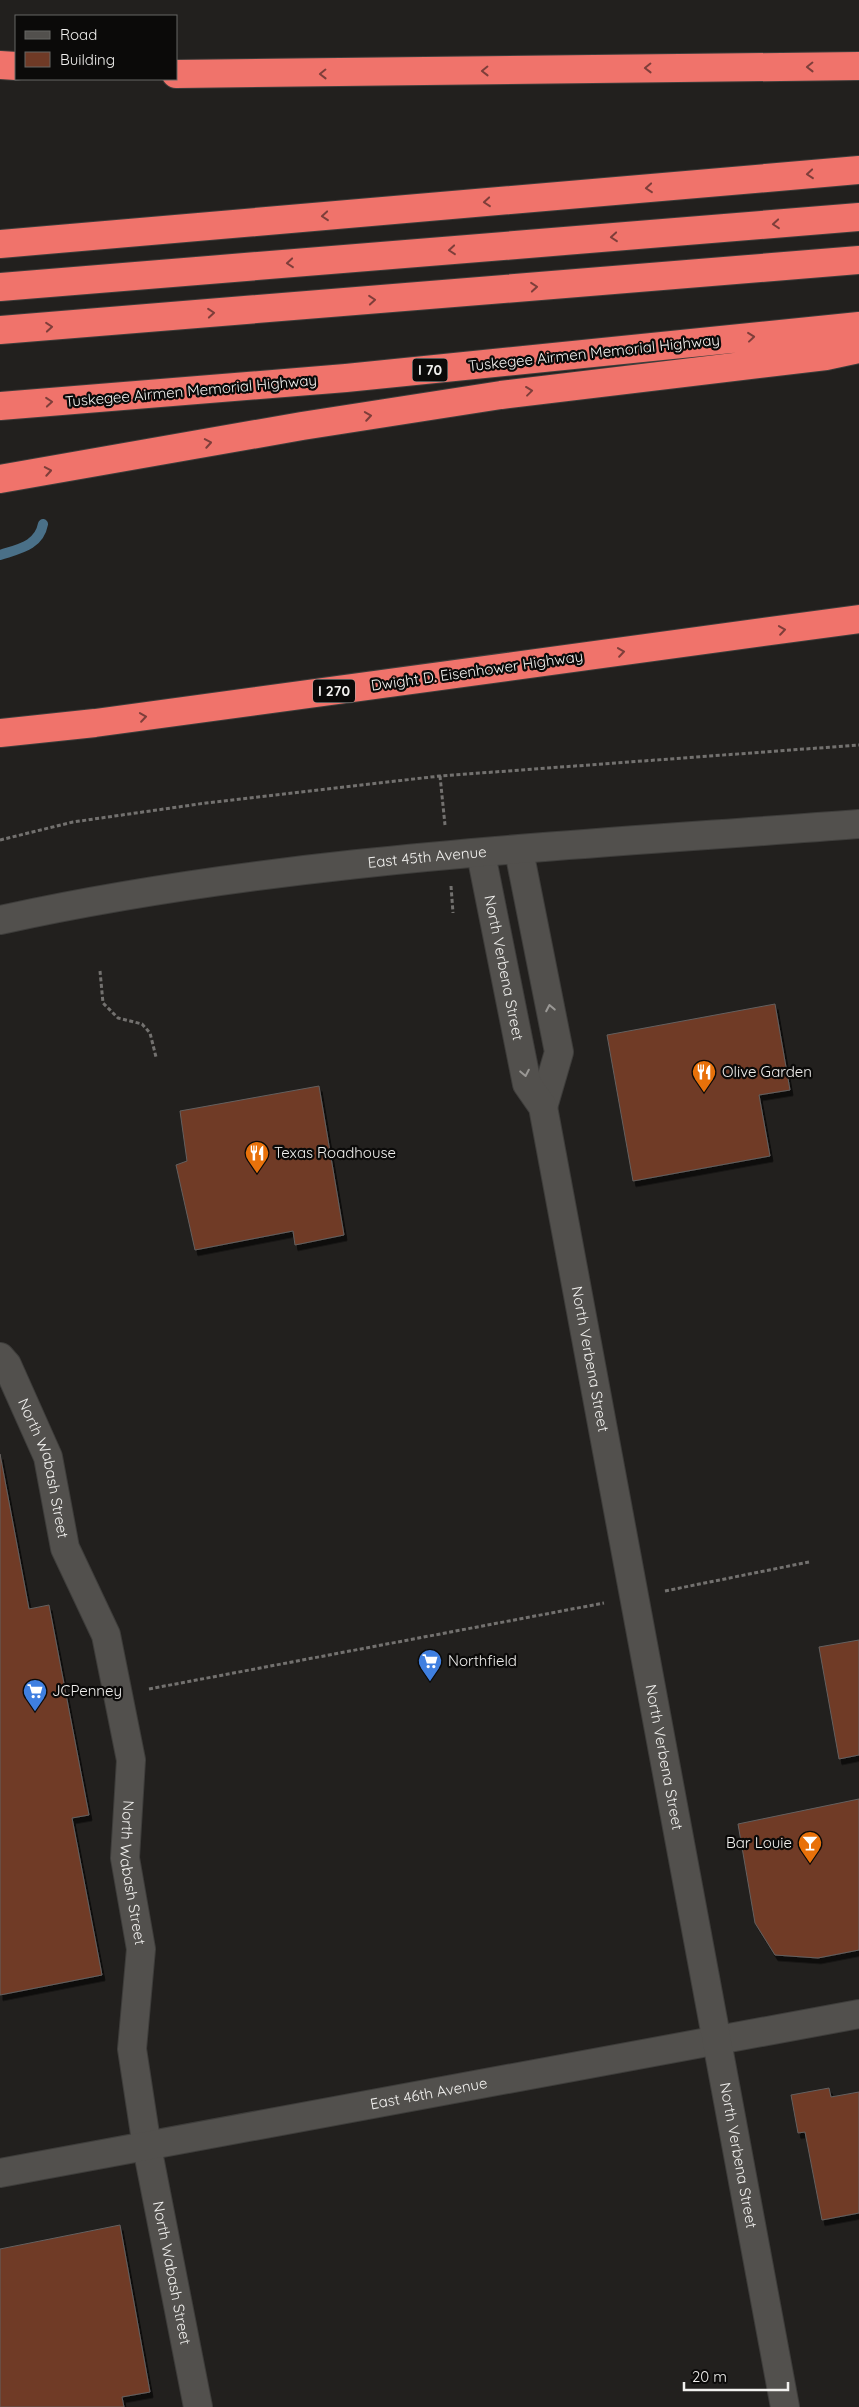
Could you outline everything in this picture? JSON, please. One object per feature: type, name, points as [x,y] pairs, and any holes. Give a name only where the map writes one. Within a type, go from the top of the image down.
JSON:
[{"type":"highway","points":[[0,65],[15,66]]},
{"type":"highway","points":[[178,74],[859,66]]},
{"type":"highway","points":[[0,244],[859,170]]},
{"type":"highway","points":[[0,287],[859,217]]},
{"type":"highway","points":[[0,330],[859,260]]},
{"type":"highway","name":"Tuskegee Airmen Memorial Highway","points":[[0,406],[346,378],[859,326]]},
{"type":"highway","points":[[0,480],[302,426],[501,395],[826,356],[859,349]]},
{"type":"highway","name":"Dwight D. Eisenhower Highway","points":[[95,723],[859,619]]},
{"type":"highway","points":[[0,733],[95,723]]},
{"type":"highway","points":[[0,749],[95,723]]},
{"type":"street","name":"East 45th Avenue","points":[[0,920],[150,892],[262,876],[482,854],[859,824]]},
{"type":"street","name":"North Verbena Street","points":[[519,851],[559,1052],[543,1107]]},
{"type":"street","name":"North Verbena Street","points":[[482,854],[527,1084],[543,1107],[785,2407]]},
{"type":"street","name":"North Wabash Street","points":[[0,1358],[7,1365],[48,1457],[65,1548],[106,1635],[119,1695],[131,1760],[125,1858],[141,1949],[132,2049],[147,2147],[198,2407]]},
{"type":"street","name":"East 46th Avenue","points":[[0,2173],[859,2014]]},
{"type":"path","points":[[0,840],[65,824],[101,818],[206,803],[440,776],[859,745]]},
{"type":"path","points":[[100,970],[103,1004],[118,1018],[142,1024],[150,1033],[156,1057]]},
{"type":"path","points":[[119,1695],[809,1562]]},
{"type":"building","points":[[775,1004],[790,1090],[759,1095],[770,1156],[633,1181],[607,1035]]},
{"type":"building","points":[[319,1086],[344,1235],[295,1245],[293,1231],[195,1250],[176,1165],[187,1161],[180,1111]]},
{"type":"building","name":"JCPenney","points":[[0,1454],[29,1609],[49,1605],[89,1815],[72,1818],[102,1975],[0,1995]]},
{"type":"building","points":[[859,1640],[859,1755],[839,1759],[819,1647]]},
{"type":"building","points":[[859,1799],[859,1950],[818,1958],[775,1955],[755,1923],[738,1824]]},
{"type":"building","points":[[829,2088],[831,2097],[859,2092],[859,2213],[822,2220],[805,2132],[798,2133],[791,2095]]},
{"type":"building","points":[[120,2225],[150,2392],[122,2397],[124,2407],[0,2407],[0,2249]]},
{"type":"waterway","points":[[0,555],[27,546],[37,537],[43,524]]},
{"type":"place","name":"Olive Garden","points":[[704,1093]]},
{"type":"place","name":"Texas Roadhouse","points":[[257,1174]]},
{"type":"place","name":"Northfield","points":[[430,1682]]},
{"type":"place","name":"JCPenney","points":[[35,1712]]},
{"type":"place","name":"Bar Louie","points":[[810,1864]]}]
